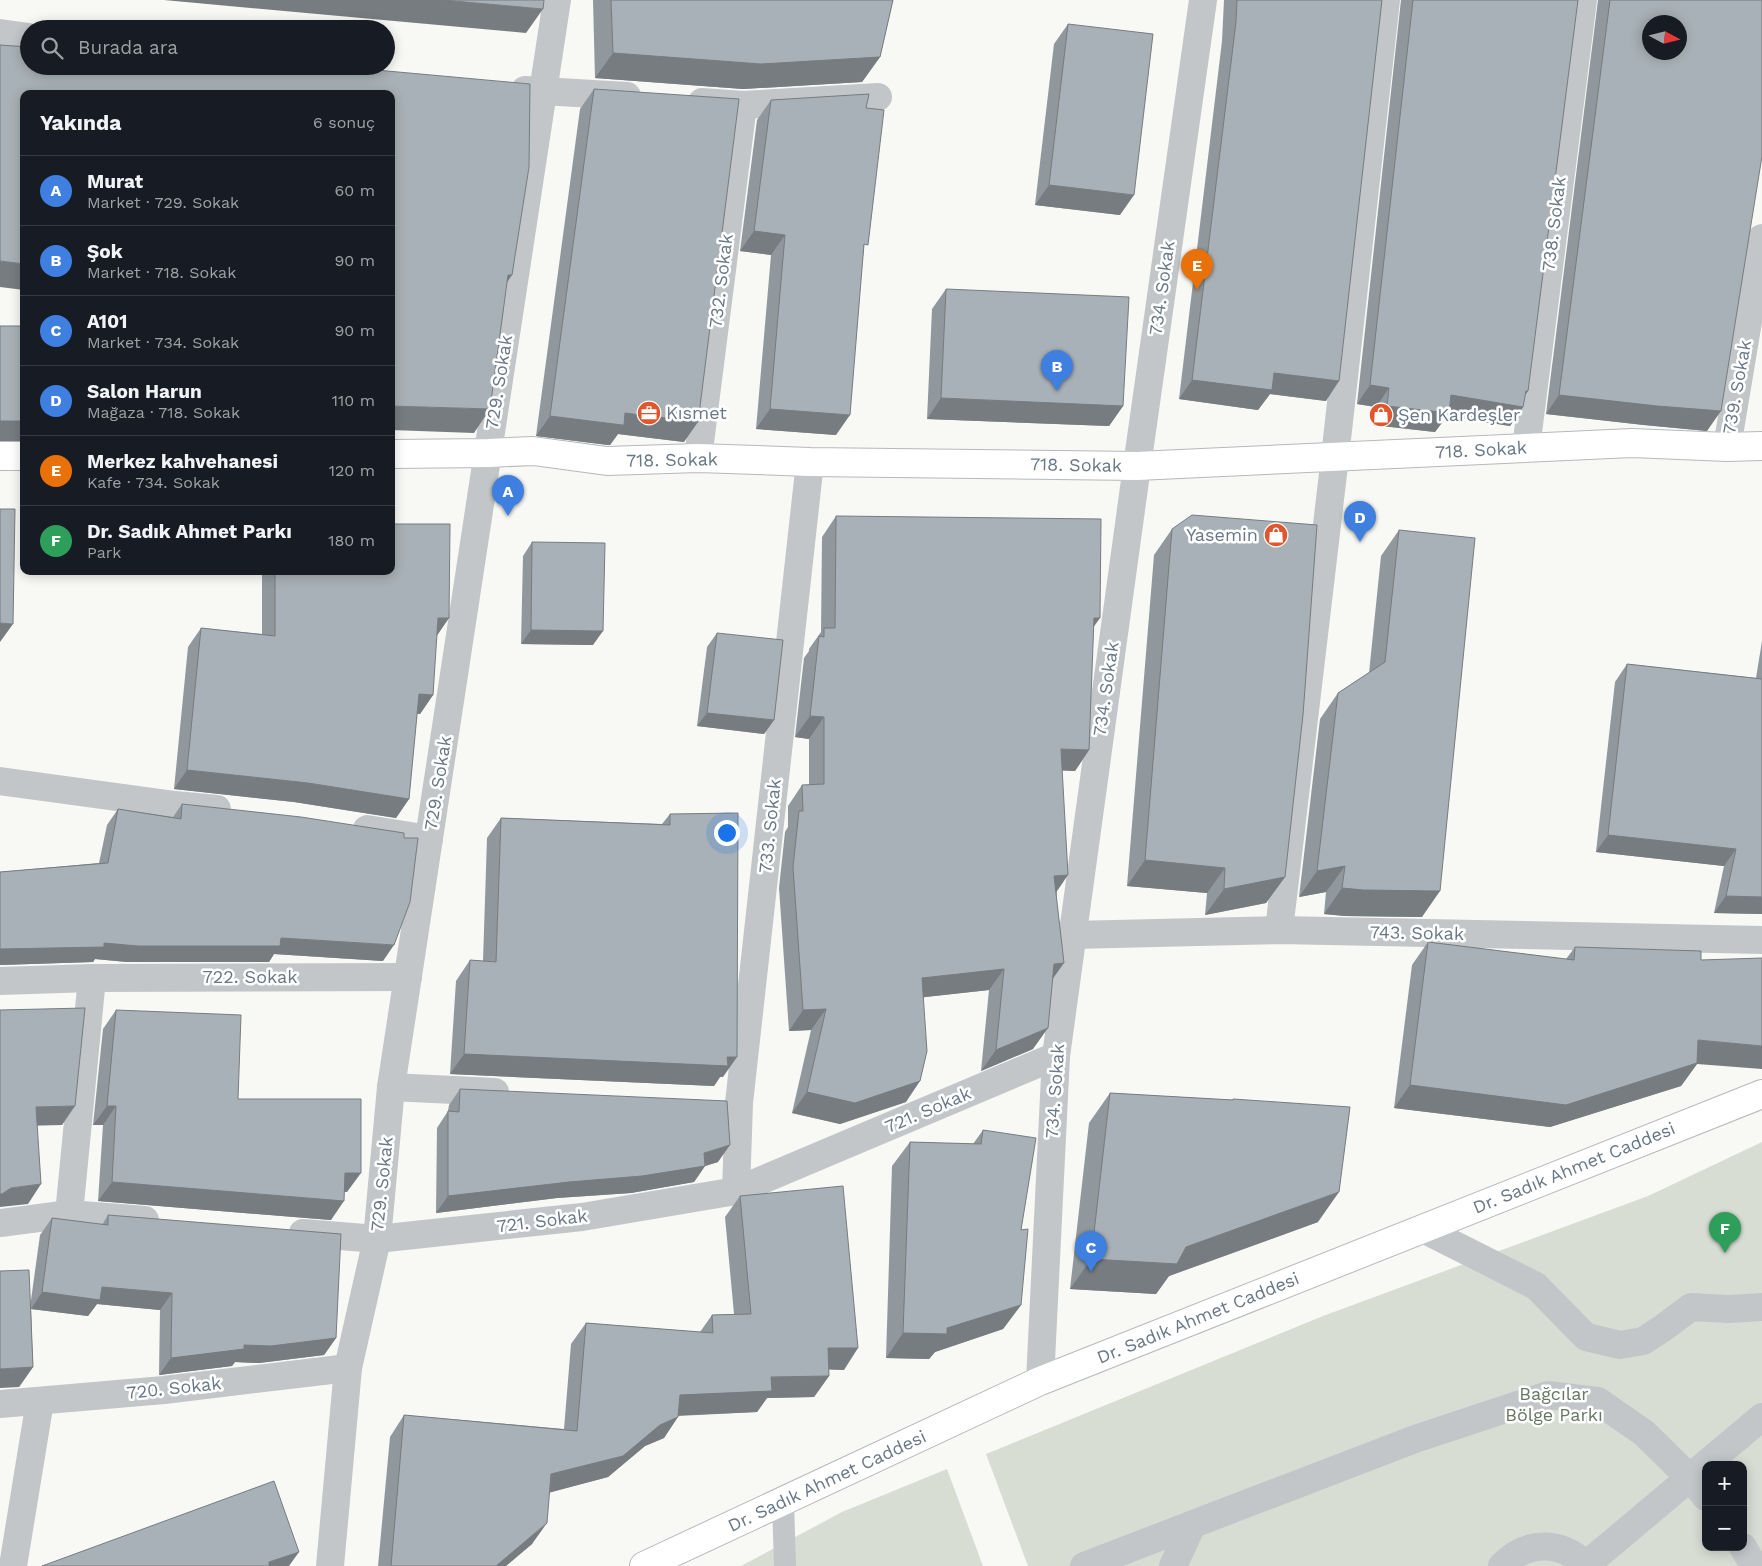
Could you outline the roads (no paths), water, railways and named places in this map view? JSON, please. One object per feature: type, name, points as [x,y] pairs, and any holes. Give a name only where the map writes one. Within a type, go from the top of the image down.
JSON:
[{"type":"street","name":"729. Sokak","points":[[330,1566],[348,1368],[377,1239],[391,1087],[557,0]]},
{"type":"street","name":"734. Sokak","points":[[1040,1381],[1056,1056],[1203,0]]},
{"type":"street","points":[[1279,930],[1336,457],[1386,0]]},
{"type":"street","name":"738. Sokak","points":[[1526,448],[1583,0]]},
{"type":"street","points":[[0,34],[20,35]]},
{"type":"street","points":[[505,88],[743,105],[878,97]]},
{"type":"street","name":"732. Sokak","points":[[698,458],[743,105]]},
{"type":"street","name":"739. Sokak","points":[[1727,447],[1762,238]]},
{"type":"street","name":"718. Sokak","points":[[395,454],[534,451],[608,461],[698,458],[810,462],[1137,466],[1632,443],[1727,447],[1762,446]]},
{"type":"street","points":[[0,456],[20,456]]},
{"type":"street","name":"733. Sokak","points":[[736,1191],[729,1103],[810,462]]},
{"type":"street","points":[[0,781],[174,805],[243,812]]},
{"type":"street","points":[[341,825],[429,839]]},
{"type":"street","name":"743. Sokak","points":[[1072,936],[1279,930],[1762,940]]},
{"type":"street","name":"722. Sokak","points":[[0,981],[92,978],[408,977]]},
{"type":"street","points":[[69,1214],[92,978]]},
{"type":"street","name":"721. Sokak","points":[[278,1231],[377,1239],[582,1217],[736,1191],[1056,1056]]},
{"type":"street","points":[[391,1087],[520,1093]]},
{"type":"street","name":"Dr. Sadık Ahmet Caddesi","points":[[644,1566],[1040,1381],[1762,1094]]},
{"type":"street","points":[[0,1223],[69,1214],[168,1222]]},
{"type":"street","points":[[1423,1229],[1536,1286],[1586,1337],[1620,1344],[1643,1341],[1691,1307],[1728,1309],[1762,1307]]},
{"type":"street","name":"720. Sokak","points":[[0,1404],[164,1390],[348,1368]]},
{"type":"street","points":[[1084,1566],[1415,1439],[1548,1395],[1598,1401],[1644,1433],[1698,1487]]},
{"type":"street","points":[[13,1566],[40,1401]]},
{"type":"street","points":[[1502,1566],[1517,1553],[1534,1547],[1554,1546],[1571,1553],[1586,1565],[1698,1487],[1762,1418]]},
{"type":"street","points":[[1173,1566],[1192,1525]]},
{"type":"street","points":[[1745,1551],[1754,1566]]},
{"type":"lane","points":[[783,1502],[785,1566]]},
{"type":"place","name":"Merkez kahvehanesi","points":[[1197,290]]},
{"type":"place","name":"Şok","points":[[1057,391]]},
{"type":"place","name":"Kısmet","points":[[649,413]]},
{"type":"place","name":"Şen Kardeşler","points":[[1381,415]]},
{"type":"place","name":"Murat","points":[[508,516]]},
{"type":"place","name":"Yasemin","points":[[1276,535]]},
{"type":"place","name":"Salon Harun","points":[[1360,542]]},
{"type":"place","name":"Dr. Sadık Ahmet Parkı","points":[[1725,1253]]},
{"type":"place","name":"A101","points":[[1091,1272]]},
{"type":"park label","name":"Bağcılar Bölge Parkı","points":[[1554,1404]]}]
